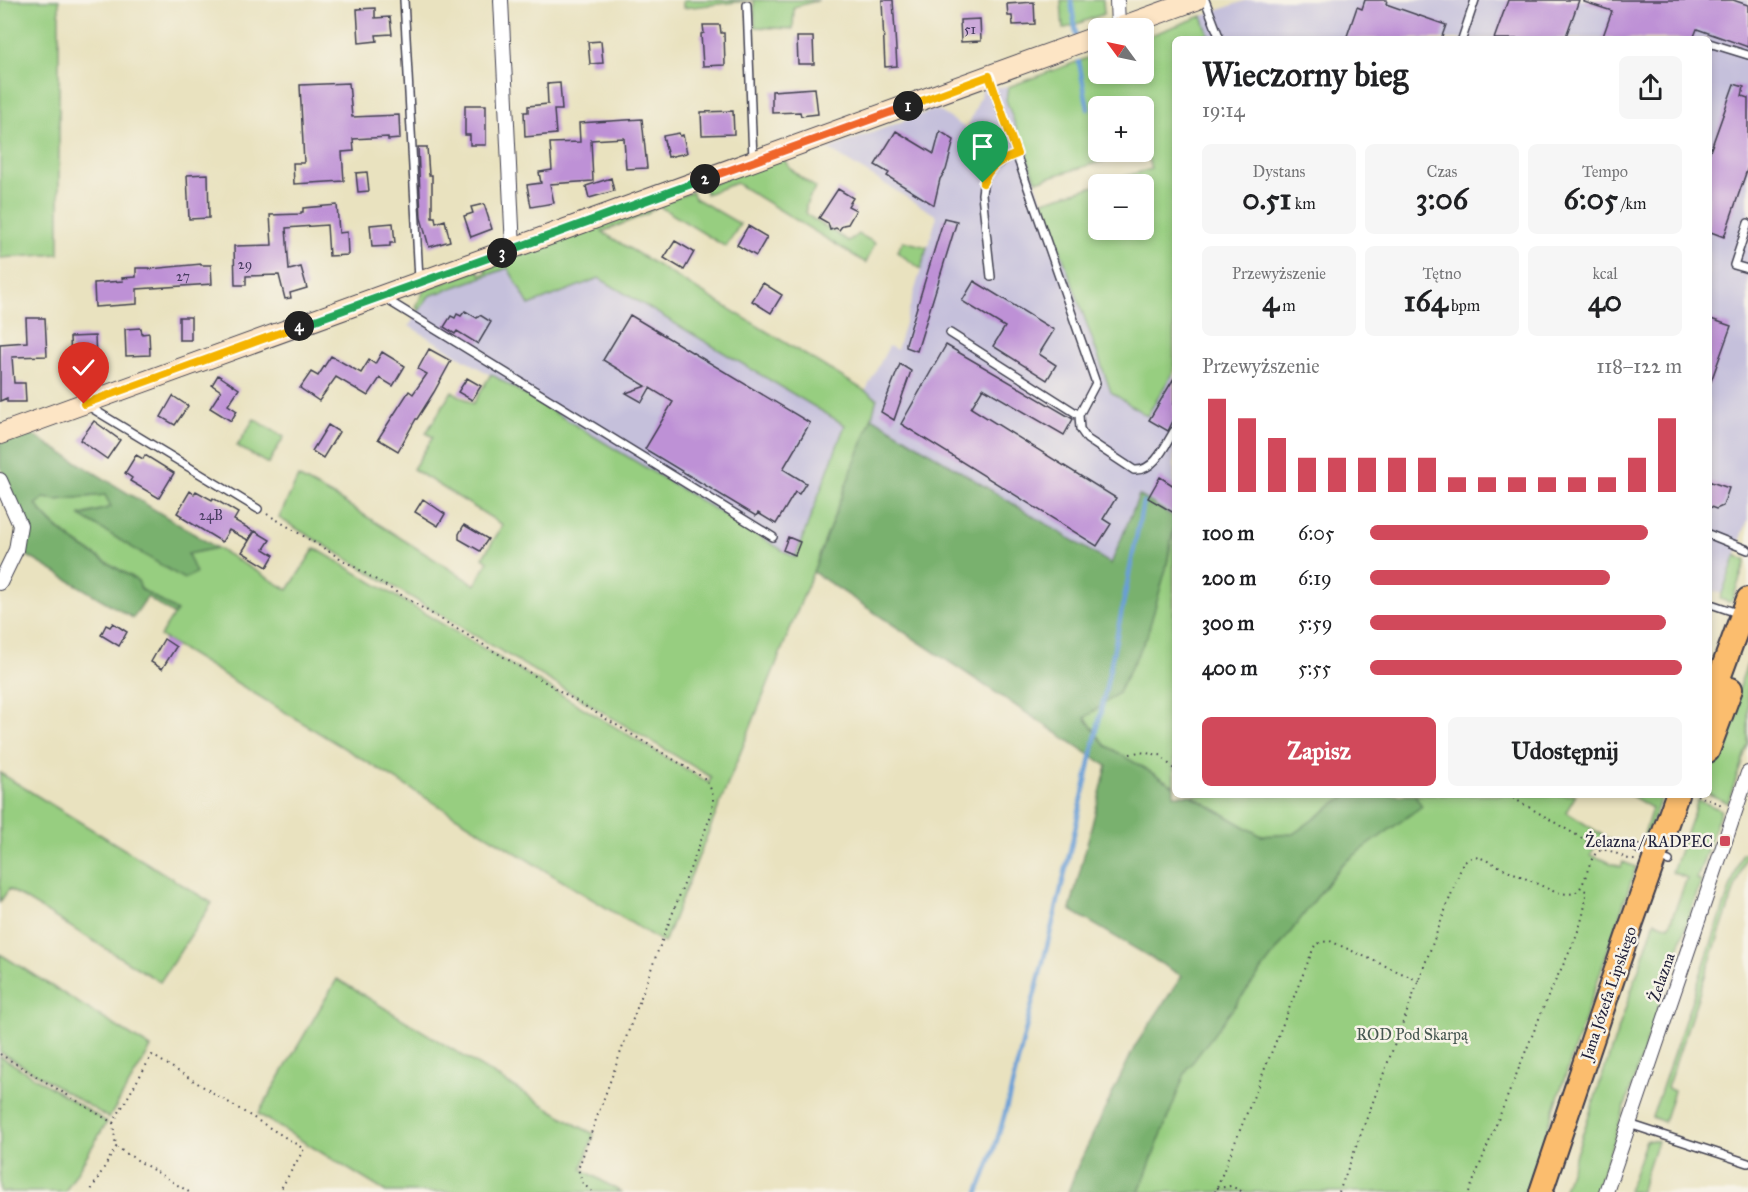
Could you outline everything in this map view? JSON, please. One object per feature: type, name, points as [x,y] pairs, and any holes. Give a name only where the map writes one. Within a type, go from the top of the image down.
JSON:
[{"type":"main road","points":[[1712,698],[1746,610]]},
{"type":"main road","points":[[1712,740],[1748,643]]},
{"type":"main road","name":"Jana Józefa Lipskiego","points":[[1541,1192],[1651,854],[1676,798]]},
{"type":"main road","name":"Jana Józefa Lipskiego","points":[[1557,1192],[1651,854],[1690,798]]},
{"type":"street","points":[[501,0],[513,248]]},
{"type":"street","points":[[1117,0],[1118,18]]},
{"type":"street","points":[[1146,18],[1196,0]]},
{"type":"street","points":[[0,434],[1088,40]]},
{"type":"street","points":[[0,480],[20,525],[16,550],[0,583]]},
{"type":"street","name":"Żelazna","points":[[1606,1192],[1747,779]]},
{"type":"lane","points":[[404,0],[419,283]]},
{"type":"lane","points":[[1205,0],[1219,36]]},
{"type":"lane","points":[[1463,36],[1474,0]]},
{"type":"lane","points":[[747,5],[753,162]]},
{"type":"lane","points":[[1712,44],[1748,55]]},
{"type":"lane","points":[[989,76],[1096,383],[1079,415],[1080,429],[1087,439],[1134,470],[1142,471],[1152,465],[1172,434]]},
{"type":"lane","points":[[991,277],[982,194],[983,183],[988,171],[995,164],[1017,154]]},
{"type":"lane","points":[[1748,223],[1734,265],[1748,269]]},
{"type":"lane","points":[[381,296],[773,537]]},
{"type":"lane","points":[[950,333],[1079,415]]},
{"type":"lane","points":[[84,404],[258,509]]},
{"type":"lane","points":[[1712,536],[1748,550]]},
{"type":"lane","points":[[1712,604],[1746,610]]},
{"type":"lane","points":[[1629,1124],[1748,1162]]},
{"type":"path","points":[[258,509],[704,778],[710,787],[714,798],[711,815],[656,956],[578,1169],[583,1184],[593,1192]]},
{"type":"path","points":[[1130,754],[1139,752],[1160,755],[1172,767]]},
{"type":"path","points":[[1513,798],[1602,850]]},
{"type":"path","points":[[1339,1192],[1463,863],[1471,858],[1479,857],[1555,892],[1566,894],[1575,893],[1581,889],[1597,852],[1608,850],[1634,861],[1651,854]]},
{"type":"path","points":[[1469,1192],[1516,1073],[1580,927],[1586,901],[1586,891],[1581,889]]},
{"type":"path","points":[[1216,1190],[1314,947],[1321,942],[1330,941],[1419,981]]},
{"type":"path","points":[[0,1054],[113,1123]]},
{"type":"path","points":[[90,1192],[116,1147],[113,1123],[152,1055],[304,1149],[279,1192]]},
{"type":"path","points":[[116,1147],[189,1192]]},
{"type":"path","points":[[1216,1190],[1231,1186],[1243,1192]]},
{"type":"shaded area","points":[[1247,0],[1748,0],[1748,519],[1722,594],[1712,590],[1712,36],[1209,36],[1202,16]]},
{"type":"shaded area","points":[[984,87],[1008,87],[1006,101],[1111,392],[1147,416],[1172,374],[1172,515],[1139,495],[1112,564],[872,417],[877,398],[865,392],[889,346],[897,350],[937,216],[828,149],[936,109],[967,129]]},
{"type":"shaded area","points":[[509,267],[511,271],[599,278],[845,426],[795,558],[409,326],[428,296]]},
{"type":"green space","points":[[0,0],[59,0],[59,254],[0,258]]},
{"type":"green space","points":[[683,0],[754,0],[683,8]]},
{"type":"green space","points":[[754,0],[819,0],[794,7],[793,29],[755,27]]},
{"type":"green space","points":[[1061,0],[1103,0],[1104,14],[1063,29]]},
{"type":"green space","points":[[1202,16],[1209,36],[1172,36],[1172,374],[1147,416],[1111,392],[1043,201],[1088,188],[1088,240],[1154,240],[1154,174],[1133,174],[1151,169],[1149,162],[1154,162],[1154,96],[1088,96],[1088,162],[1100,162],[1036,181],[1006,100],[1008,87],[1088,58],[1088,84],[1154,84],[1154,34]]},
{"type":"green space","points":[[783,157],[793,171],[816,188],[807,204],[807,215],[848,241],[859,234],[875,243],[866,263],[736,183],[706,194],[705,186]]},
{"type":"green space","points":[[692,192],[695,198],[740,224],[726,247],[659,206],[649,213],[602,232],[877,398],[872,417],[813,572],[664,943],[160,636],[176,611],[141,589],[138,581],[70,538],[36,505],[44,498],[56,500],[105,495],[112,507],[81,515],[187,554],[217,548],[288,590],[315,548],[709,783],[711,777],[279,518],[298,477],[337,498],[475,585],[488,561],[483,557],[503,525],[413,469],[433,437],[426,433],[452,391],[473,404],[491,374],[795,558],[845,425],[599,278],[529,305],[508,268],[429,296],[419,311],[416,307],[424,290],[478,270],[481,275],[487,272],[484,267]]},
{"type":"green space","points":[[903,241],[927,247],[921,269],[897,252]]},
{"type":"green space","points":[[872,417],[1111,564],[1139,495],[1172,516],[1172,538],[1166,569],[1147,636],[1118,693],[1085,718],[1105,745],[1172,785],[1172,798],[1195,798],[1261,836],[1293,834],[1343,798],[1417,798],[1422,806],[1341,865],[1186,1071],[1139,1192],[1068,1192],[1077,1168],[1135,1046],[1182,976],[1070,910],[1107,766],[813,572]]},
{"type":"green space","points":[[254,419],[284,437],[268,464],[237,446]]},
{"type":"green space","points":[[28,432],[217,548],[188,554],[196,573],[184,579],[80,516],[111,507],[105,495],[56,500],[44,498],[36,504],[45,516],[69,538],[138,581],[141,589],[177,611],[174,615],[147,597],[133,618],[21,552],[12,491],[0,467],[0,443]]},
{"type":"green space","points":[[1172,538],[1172,785],[1105,745],[1085,717],[1118,693],[1166,569]]},
{"type":"green space","points":[[1736,555],[1746,561],[1732,601],[1728,602],[1720,599]]},
{"type":"green space","points":[[1748,662],[1748,744],[1728,803],[1712,795],[1712,760]]},
{"type":"green space","points":[[0,773],[212,903],[160,982],[9,889],[0,902]]},
{"type":"green space","points":[[1196,798],[1343,798],[1293,834],[1261,836]]},
{"type":"green space","name":"ROD Pod Skarpą","points":[[1417,798],[1574,798],[1566,812],[1612,841],[1596,844],[1591,855],[1621,867],[1623,862],[1636,867],[1526,1192],[1139,1192],[1185,1071],[1341,865],[1421,806]]},
{"type":"green space","points":[[1635,798],[1661,798],[1644,844],[1641,844],[1652,808]]},
{"type":"green space","points":[[1698,800],[1721,810],[1697,879],[1701,881],[1596,1192],[1563,1192],[1655,921],[1669,926],[1687,878],[1672,872]]},
{"type":"green space","points":[[1742,853],[1747,853],[1667,1088],[1674,1091],[1664,1122],[1652,1117]]},
{"type":"green space","points":[[0,954],[151,1048],[109,1118],[0,1052]]},
{"type":"green space","points":[[337,979],[594,1134],[582,1169],[621,1192],[386,1192],[258,1114]]},
{"type":"green space","points":[[0,1056],[107,1122],[65,1192],[0,1192]]},
{"type":"green space","points":[[1646,1140],[1657,1141],[1640,1192],[1628,1191]]},
{"type":"building","points":[[882,0],[893,0],[897,66],[885,67]]},
{"type":"building","points":[[1365,0],[1387,0],[1386,4],[1446,25],[1442,36],[1347,36],[1357,7],[1362,9]]},
{"type":"building","points":[[1508,0],[1579,0],[1566,36],[1495,36]]},
{"type":"building","points":[[1584,0],[1733,0],[1748,5],[1748,47],[1697,29],[1694,36],[1603,36],[1612,11],[1584,2]]},
{"type":"building","points":[[1034,2],[1035,24],[1013,25],[1012,16],[1008,16],[1007,4]]},
{"type":"building","points":[[375,8],[375,18],[390,17],[392,34],[376,35],[377,41],[359,43],[357,9]]},
{"type":"building","points":[[980,19],[981,41],[961,42],[960,20]]},
{"type":"building","points":[[703,25],[720,25],[721,33],[724,33],[725,65],[703,66],[701,34],[704,33]]},
{"type":"building","points":[[797,37],[813,37],[814,64],[798,64]]},
{"type":"building","points":[[601,41],[603,63],[590,64],[588,42]]},
{"type":"building","points":[[349,83],[352,117],[399,115],[400,139],[388,140],[388,137],[353,139],[354,151],[342,152],[344,181],[294,184],[293,163],[304,163],[300,85]]},
{"type":"building","points":[[560,83],[562,110],[554,110],[556,134],[525,137],[524,112],[528,112],[528,106],[548,104],[547,84]]},
{"type":"building","points":[[1734,84],[1744,87],[1742,96],[1748,98],[1748,167],[1724,237],[1712,232],[1712,146]]},
{"type":"building","points":[[815,88],[818,114],[801,116],[800,112],[772,113],[772,91]]},
{"type":"building","points":[[465,105],[486,105],[486,145],[470,145],[470,135],[465,135]]},
{"type":"building","points":[[733,111],[734,134],[702,135],[701,112]]},
{"type":"building","points":[[642,119],[647,168],[626,169],[624,138],[591,140],[593,181],[550,184],[554,203],[531,207],[527,185],[541,183],[539,172],[552,170],[550,143],[580,142],[579,123]]},
{"type":"building","points":[[896,131],[934,154],[940,131],[954,140],[946,170],[940,179],[934,205],[887,176],[889,173],[875,165]]},
{"type":"building","points":[[993,131],[997,142],[977,148],[974,138]]},
{"type":"building","points":[[679,133],[680,136],[683,135],[687,153],[668,157],[663,136]]},
{"type":"building","points":[[418,147],[427,147],[429,175],[432,175],[432,217],[435,217],[436,223],[445,220],[450,241],[429,247],[421,218]]},
{"type":"building","points":[[367,172],[369,191],[358,192],[356,173]]},
{"type":"building","points":[[208,174],[209,218],[189,219],[187,175]]},
{"type":"building","points":[[611,178],[614,191],[589,198],[586,186]]},
{"type":"building","points":[[838,189],[853,198],[848,206],[856,210],[848,224],[843,225],[839,230],[836,228],[830,230],[828,223],[819,218]]},
{"type":"building","points":[[484,204],[492,229],[471,237],[464,216],[473,213],[471,207]]},
{"type":"building","points":[[337,205],[339,233],[347,232],[348,255],[329,256],[327,225],[286,228],[289,270],[301,267],[307,288],[290,293],[291,298],[285,299],[279,275],[246,276],[246,285],[235,285],[234,246],[272,245],[270,215],[301,214],[303,208]]},
{"type":"building","points":[[944,218],[957,221],[917,351],[906,347],[906,343]]},
{"type":"building","points":[[393,223],[395,243],[390,243],[390,246],[372,247],[370,225]]},
{"type":"building","points":[[748,226],[767,237],[756,256],[737,245]]},
{"type":"building","points":[[675,241],[694,252],[684,270],[664,258]]},
{"type":"building","points":[[211,265],[212,284],[137,289],[137,304],[95,307],[94,283],[123,281],[122,278],[136,277],[136,268],[150,269]]},
{"type":"building","points":[[974,281],[1054,330],[1039,354],[1056,365],[1047,380],[993,346],[1005,327],[962,301]]},
{"type":"building","points":[[763,283],[782,295],[771,313],[752,301]]},
{"type":"building","points":[[465,311],[477,318],[480,315],[491,322],[478,344],[457,331],[455,334],[444,327],[451,316],[455,318],[457,314],[461,316]]},
{"type":"building","points":[[630,315],[810,423],[783,469],[806,483],[799,494],[795,492],[776,524],[758,513],[756,516],[645,449],[673,402],[650,388],[642,402],[626,393],[646,386],[603,360]]},
{"type":"building","points":[[179,317],[191,317],[191,340],[179,340]]},
{"type":"building","points":[[26,318],[45,318],[47,356],[12,357],[14,383],[25,383],[26,402],[7,402],[7,398],[0,401],[0,344],[27,342]]},
{"type":"building","points":[[1712,319],[1731,326],[1712,378]]},
{"type":"building","points":[[141,328],[142,334],[149,333],[150,355],[126,356],[125,329]]},
{"type":"building","points":[[95,336],[96,360],[71,361],[70,337]]},
{"type":"building","points":[[946,345],[1073,419],[1064,435],[983,388],[971,408],[1116,498],[1103,519],[1111,524],[1097,546],[901,424]]},
{"type":"building","points":[[429,349],[451,361],[398,451],[378,439],[409,391],[413,394],[427,374],[418,369]]},
{"type":"building","points":[[382,352],[405,366],[393,386],[380,378],[368,396],[336,377],[319,401],[300,388],[311,372],[318,376],[331,356],[361,373],[369,360],[375,364]]},
{"type":"building","points":[[900,364],[911,371],[894,420],[881,412]]},
{"type":"building","points":[[218,375],[239,389],[228,405],[237,411],[231,421],[210,408],[221,391],[212,385]]},
{"type":"building","points":[[467,378],[481,386],[472,400],[458,392]]},
{"type":"building","points":[[1172,381],[1172,423],[1168,431],[1149,420]]},
{"type":"building","points":[[173,396],[188,406],[175,425],[161,417]]},
{"type":"building","points":[[94,421],[120,440],[107,459],[80,440]]},
{"type":"building","points":[[328,425],[339,432],[323,458],[312,451]]},
{"type":"building","points":[[136,455],[143,459],[145,455],[174,473],[159,498],[130,481],[132,478],[125,473]]},
{"type":"building","points":[[1160,477],[1172,485],[1172,512],[1148,498]]},
{"type":"building","points":[[1712,482],[1729,488],[1723,506],[1716,509],[1712,508]]},
{"type":"building","points":[[190,491],[194,494],[196,491],[212,500],[213,498],[238,513],[234,520],[253,531],[248,540],[229,530],[222,542],[181,517],[177,513]]},
{"type":"building","points":[[423,499],[445,514],[438,526],[415,512]]},
{"type":"building","points":[[464,525],[488,539],[480,551],[459,539]]},
{"type":"building","points":[[255,531],[270,540],[264,549],[274,555],[267,567],[242,552]]},
{"type":"building","points":[[788,537],[800,542],[795,555],[783,550]]},
{"type":"building","points":[[113,623],[127,632],[119,646],[101,635],[106,625],[110,627]]},
{"type":"building","points":[[164,639],[176,647],[162,669],[151,662]]},
{"type":"waterway","points":[[1071,0],[1076,35]]},
{"type":"waterway","points":[[1079,62],[1088,109]]},
{"type":"waterway","points":[[978,1192],[1002,1123],[1063,880],[1105,691],[1143,502]]},
{"type":"place","name":"Żelazna / RADPEC","points":[[1725,841]]},
{"type":"route","points":[[84,404],[989,76],[1017,154],[995,164],[988,171],[983,183]]}]
